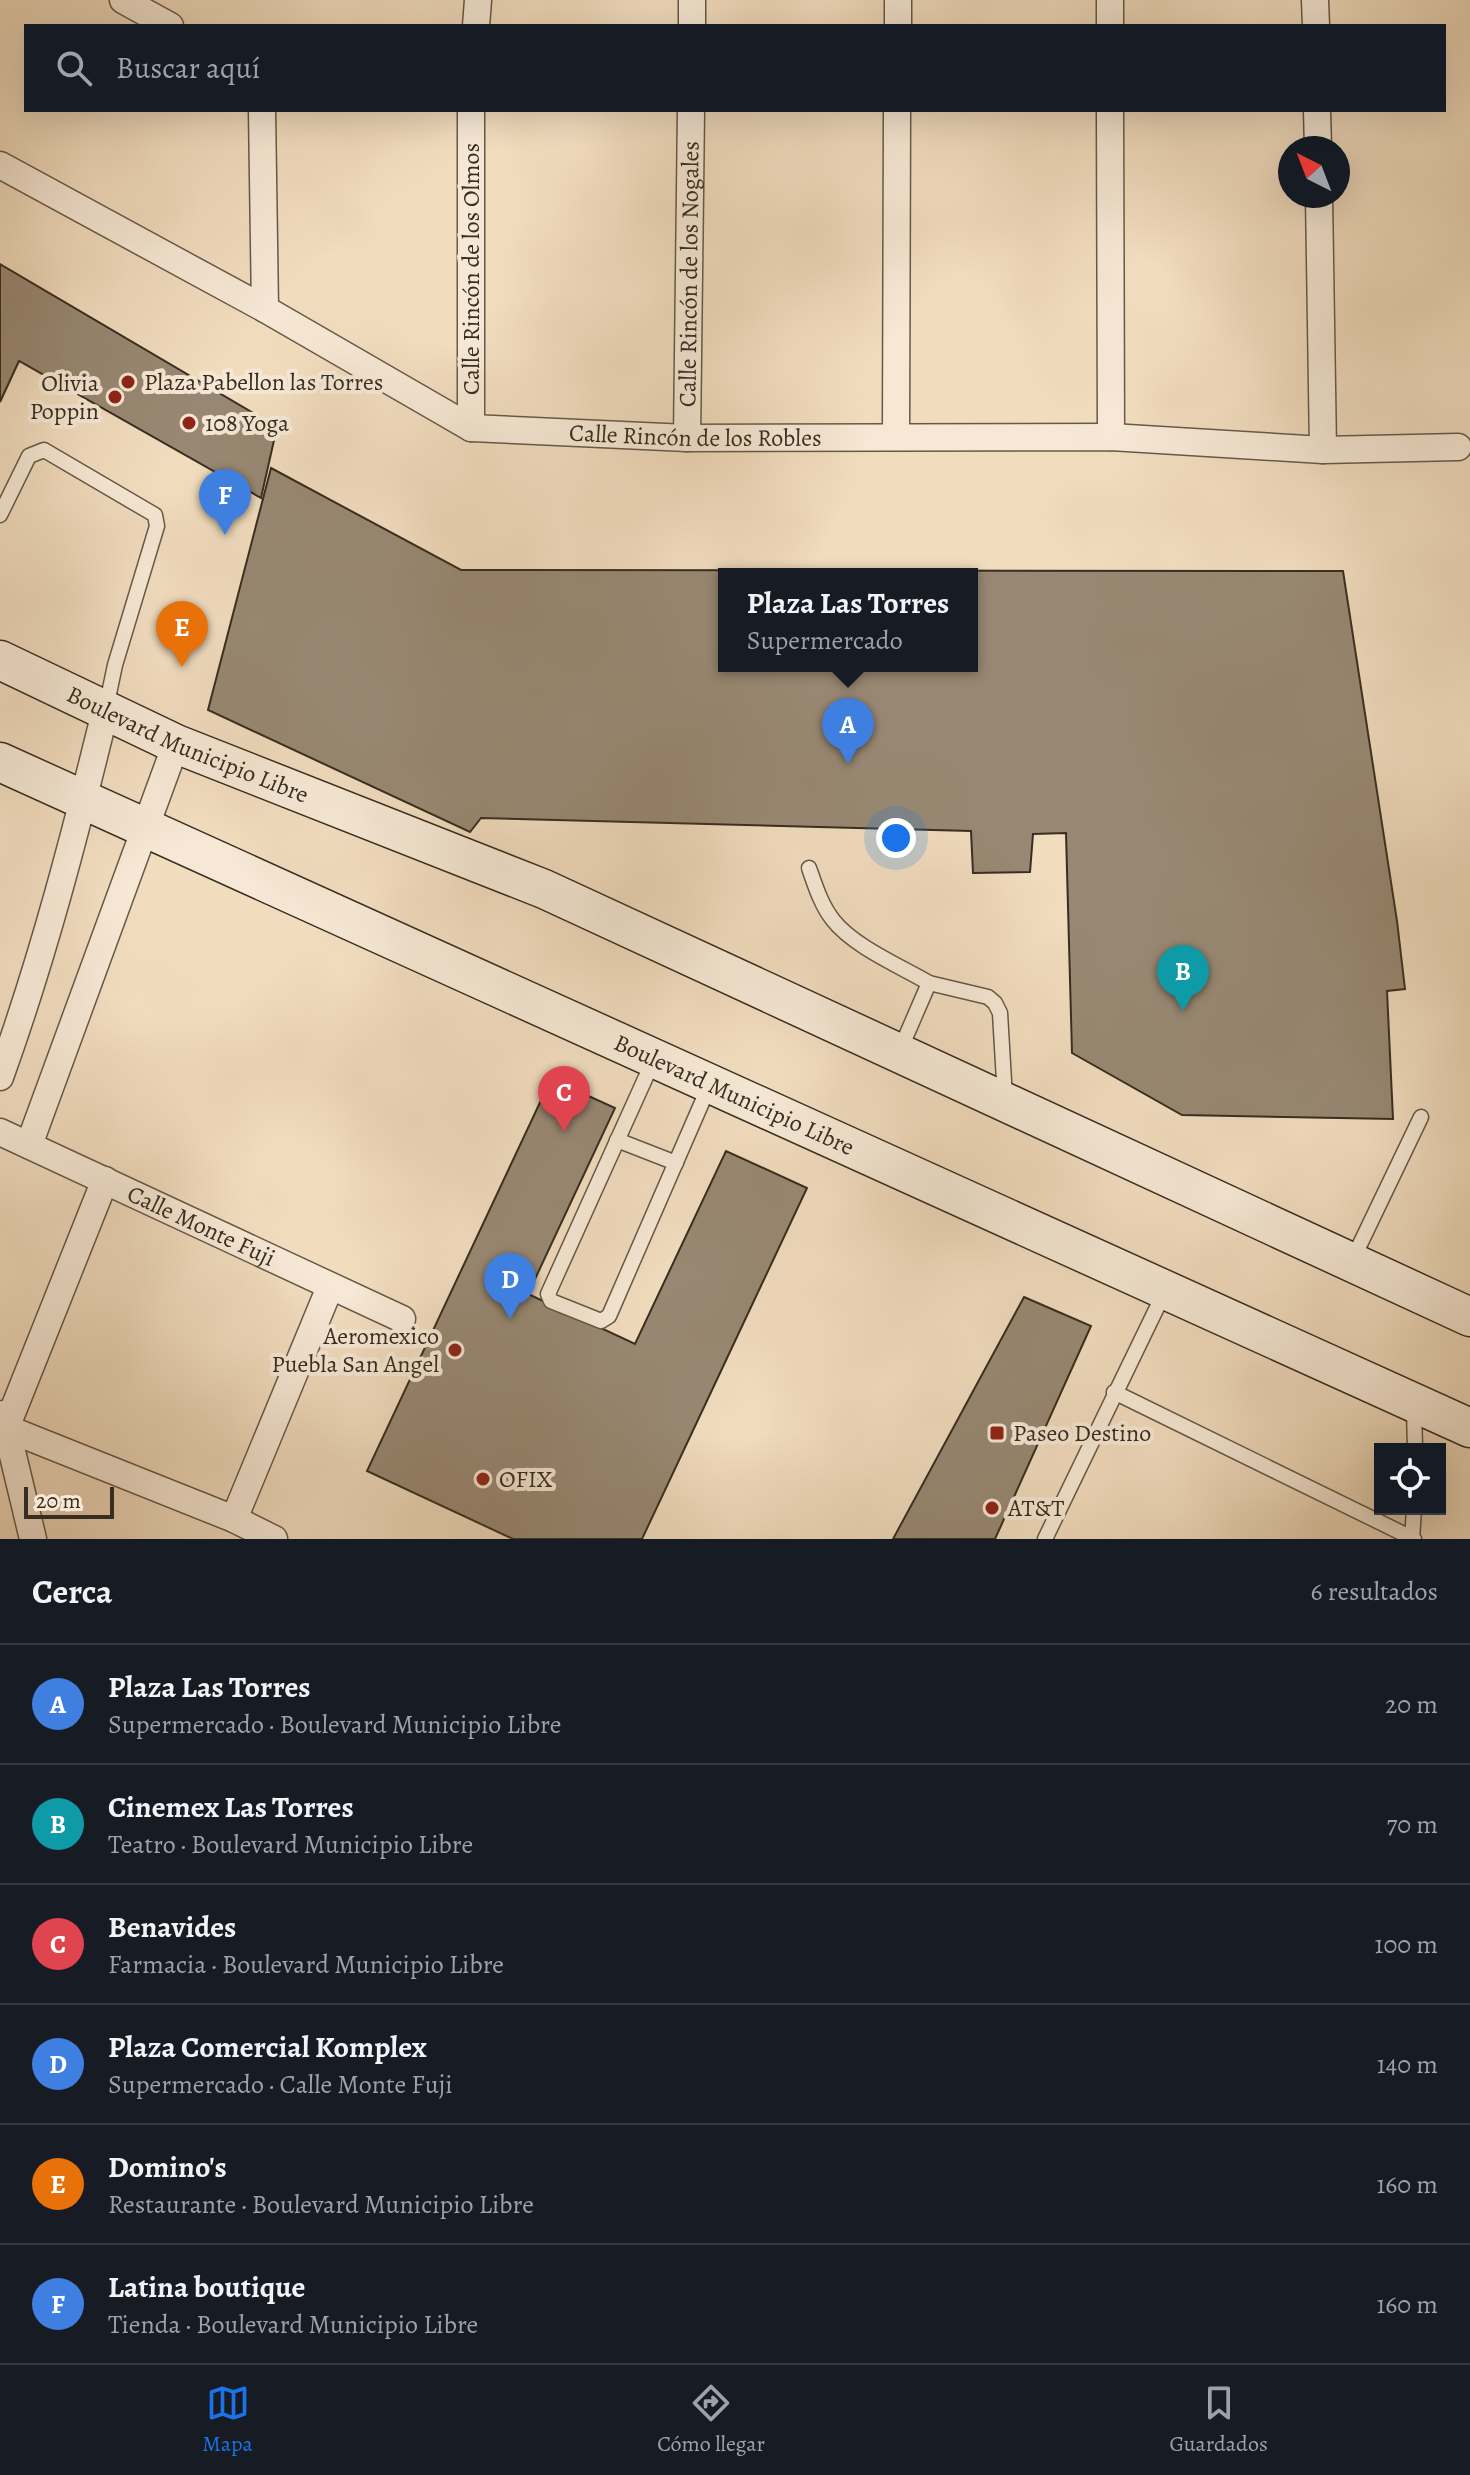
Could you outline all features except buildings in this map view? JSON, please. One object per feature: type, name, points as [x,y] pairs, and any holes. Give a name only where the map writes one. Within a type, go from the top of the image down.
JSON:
[{"type":"main road","name":"Boulevard Municipio Libre","points":[[0,660],[176,744],[544,889],[1470,1317]]},
{"type":"main road","name":"Boulevard Municipio Libre","points":[[0,762],[1470,1428]]},
{"type":"street","points":[[123,0],[166,24]]},
{"type":"street","points":[[476,24],[478,0]]},
{"type":"street","points":[[692,0],[692,24]]},
{"type":"street","points":[[898,0],[898,24]]},
{"type":"street","points":[[1110,0],[1110,24]]},
{"type":"street","points":[[1315,0],[1316,24]]},
{"type":"street","points":[[262,112],[265,309]]},
{"type":"street","name":"Calle Rincón de los Olmos","points":[[471,112],[471,428]]},
{"type":"street","name":"Calle Rincón de los Nogales","points":[[687,438],[691,112]]},
{"type":"street","points":[[896,437],[897,112]]},
{"type":"street","points":[[1110,112],[1111,437]]},
{"type":"street","points":[[1317,112],[1318,136]]},
{"type":"street","name":"Calle Rincón de los Robles","points":[[0,165],[265,309],[471,428],[687,438],[1111,437],[1323,450],[1458,447]]},
{"type":"street","points":[[1319,208],[1323,450]]},
{"type":"street","points":[[0,1077],[22,1017],[105,712]]},
{"type":"street","points":[[29,1145],[176,744]]},
{"type":"street","name":"Calle Monte Fuji","points":[[0,1132],[402,1319]]},
{"type":"street","points":[[33,1539],[3,1416],[105,1180]]},
{"type":"street","points":[[234,1519],[330,1287]]},
{"type":"street","points":[[3,1416],[274,1539]]},
{"type":"lane","points":[[0,515],[29,456],[44,450],[155,515],[157,526],[115,665],[105,712]]},
{"type":"lane","points":[[809,868],[821,901],[833,921],[850,936],[929,983],[988,997],[995,1003],[1000,1013],[1006,1103]]},
{"type":"lane","points":[[898,1053],[929,983]]},
{"type":"lane","points":[[654,1059],[548,1294],[551,1301],[601,1321],[609,1316],[710,1084]]},
{"type":"lane","points":[[1352,1263],[1421,1117]]},
{"type":"lane","points":[[617,1140],[676,1163]]},
{"type":"lane","points":[[1045,1539],[1165,1290]]},
{"type":"lane","points":[[1114,1392],[1413,1539],[1414,1515]]},
{"type":"lane","points":[[1414,1403],[1415,1443]]},
{"type":"place","name":"Plaza Pabellon las Torres","points":[[128,382]]},
{"type":"place","name":"Olivia Poppin","points":[[115,397]]},
{"type":"place","name":"108 Yoga","points":[[189,423]]},
{"type":"place","name":"Latina boutique","points":[[225,535]]},
{"type":"place","name":"Domino's","points":[[182,667]]},
{"type":"place","name":"Plaza Las Torres","points":[[848,764]]},
{"type":"place","name":"Cinemex Las Torres","points":[[1183,1011]]},
{"type":"place","name":"Benavides","points":[[564,1132]]},
{"type":"place","name":"Plaza Comercial Komplex","points":[[510,1319]]},
{"type":"place","name":"Aeromexico Puebla San Angel","points":[[455,1350]]},
{"type":"place","name":"Paseo Destino","points":[[997,1433]]},
{"type":"place","name":"OFIX","points":[[483,1479]]},
{"type":"place","name":"AT&T","points":[[992,1508]]}]
